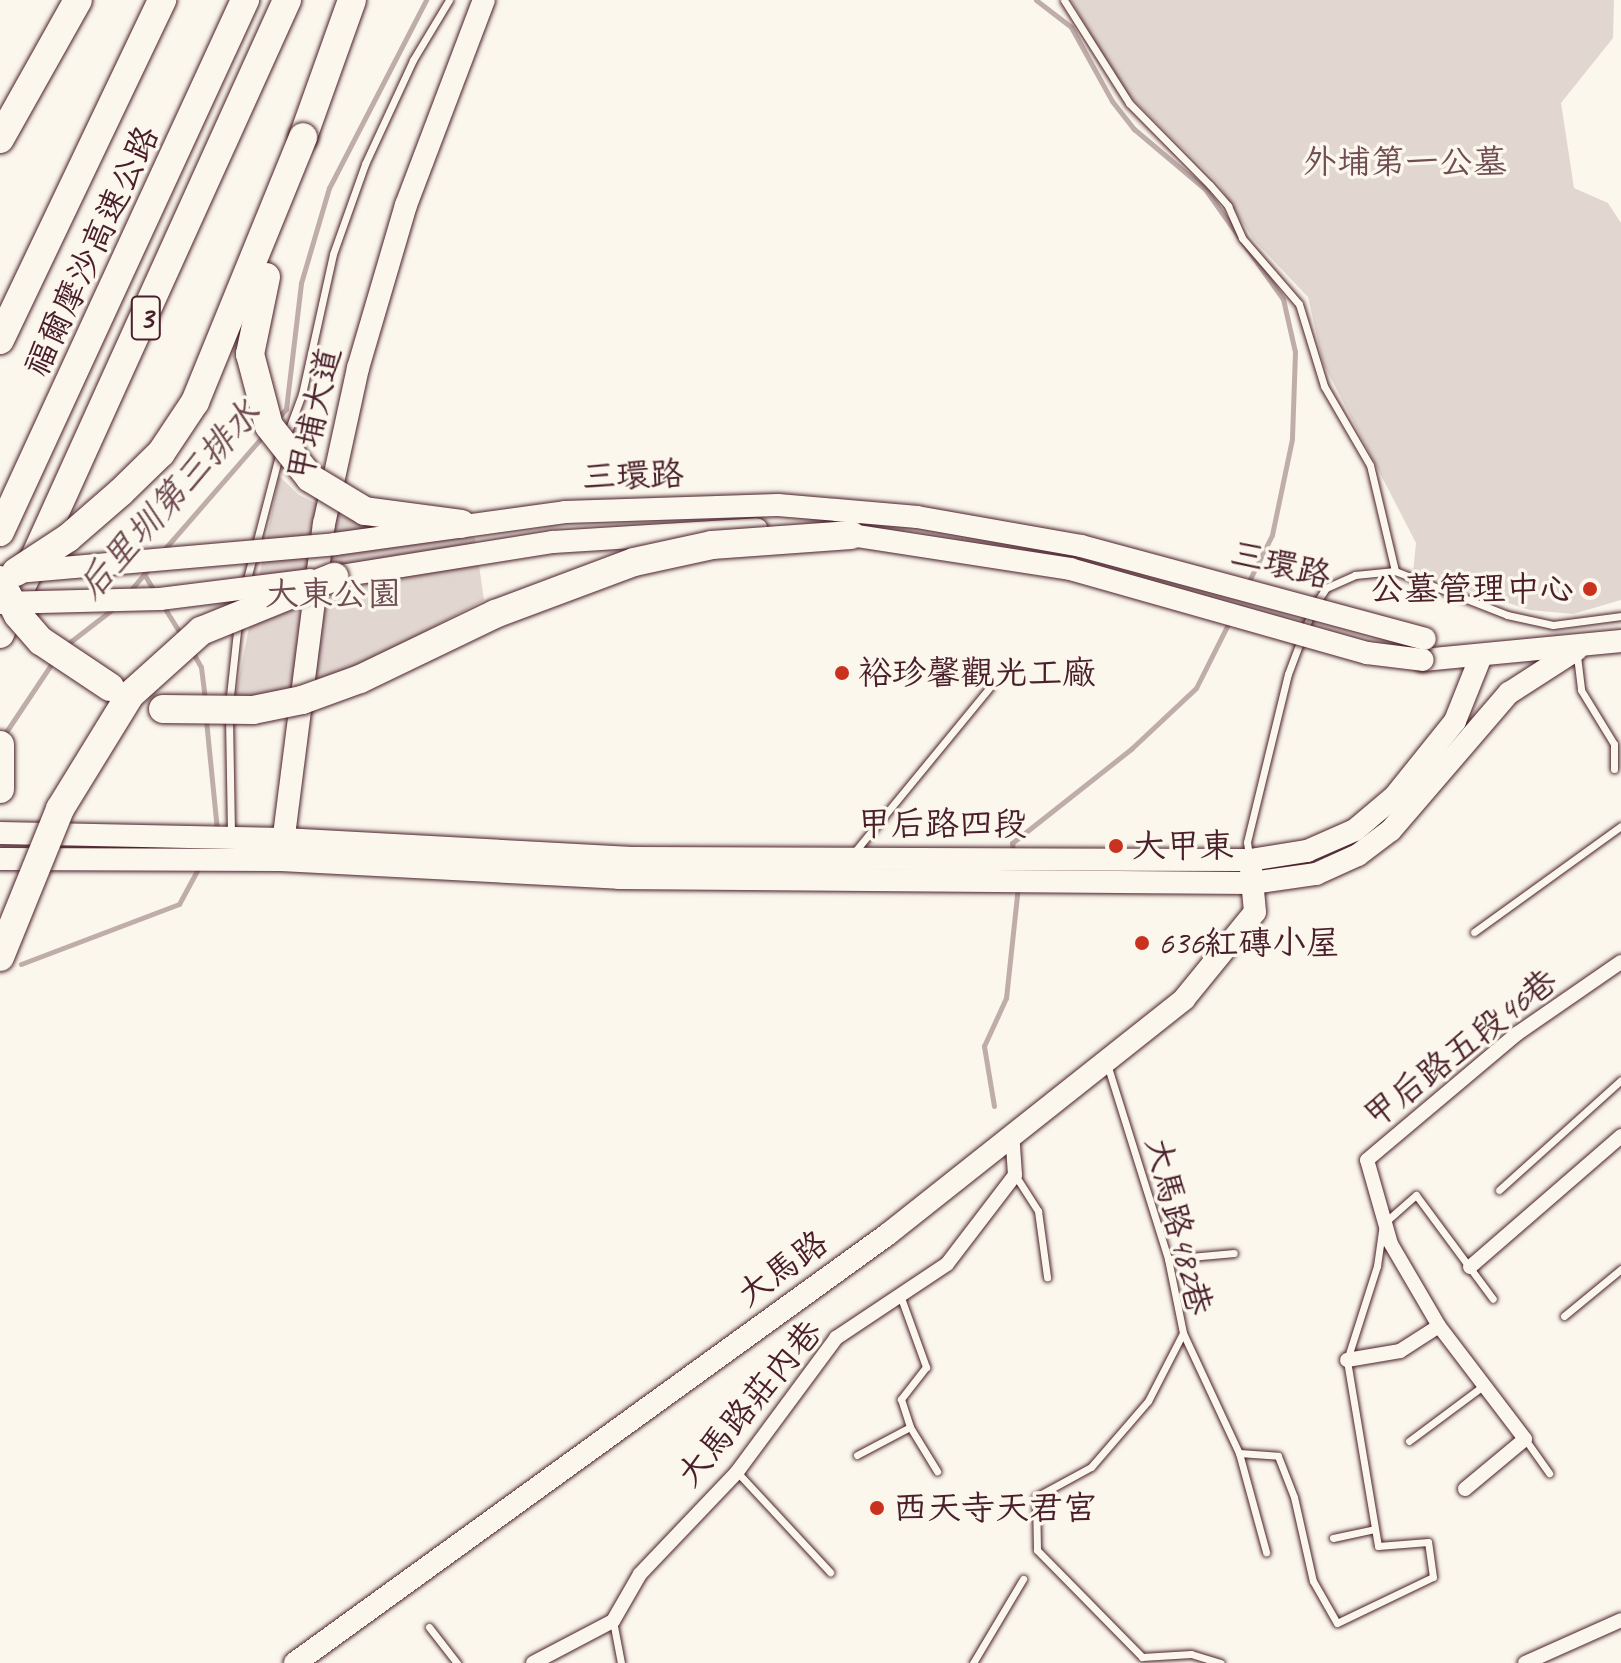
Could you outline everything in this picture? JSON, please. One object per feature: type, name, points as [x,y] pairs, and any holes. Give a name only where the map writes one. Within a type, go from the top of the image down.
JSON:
[{"type":"highway","points":[[0,139],[78,0]]},
{"type":"highway","points":[[0,340],[162,0]]},
{"type":"highway","name":"福爾摩沙高速公路","points":[[0,532],[245,0]]},
{"type":"highway","name":"3","points":[[0,634],[287,0]]},
{"type":"highway","points":[[352,0],[303,137],[225,337],[178,428],[161,453],[68,538],[4,576],[18,615],[41,641],[110,687],[163,709],[253,710],[302,700],[360,679],[495,614],[634,562],[712,545],[851,535]]},
{"type":"highway","points":[[303,137],[250,354],[269,426],[310,478],[365,511],[461,524]]},
{"type":"highway","points":[[0,957],[60,809],[130,695],[201,631],[334,577]]},
{"type":"highway","points":[[0,745],[0,789]]},
{"type":"street","name":"甲埔大道","points":[[282,850],[324,524],[358,368],[406,205],[484,0]]},
{"type":"street","name":"三環路","points":[[4,576],[335,544],[461,524],[565,512],[778,505],[917,517],[1081,546],[1424,649],[1481,656]]},
{"type":"street","name":"三環路","points":[[0,603],[160,599],[334,577],[553,542],[657,532],[752,529],[851,535],[1070,569],[1367,653],[1424,649]]},
{"type":"street","points":[[1481,656],[1576,650],[1621,641]]},
{"type":"street","name":"甲后路四段","points":[[282,850],[619,878],[1252,883],[1316,874],[1358,855],[1391,830],[1473,731],[1509,693],[1576,650]]},
{"type":"street","name":"甲后路四段","points":[[193,848],[631,858],[1250,860],[1307,851],[1355,830],[1395,796],[1455,721],[1481,656]]},
{"type":"street","name":"甲后路四段","points":[[1473,731],[1483,695],[1481,656]]},
{"type":"street","points":[[0,833],[193,848]]},
{"type":"street","points":[[0,859],[193,848]]},
{"type":"street","name":"大馬路","points":[[295,1663],[888,1234],[1012,1131],[1184,999],[1255,912],[1250,860]]},
{"type":"street","name":"甲后路五段46巷","points":[[1525,1439],[1439,1326],[1383,1224],[1367,1160],[1518,1033],[1621,962]]},
{"type":"street","points":[[1012,1131],[1015,1175]]},
{"type":"street","points":[[1470,1267],[1621,1136]]},
{"type":"street","name":"大馬路莊內巷","points":[[533,1663],[613,1621],[656,1553],[737,1472],[836,1338],[947,1264],[1015,1175]]},
{"type":"street","points":[[1347,1360],[1400,1351],[1439,1326]]},
{"type":"street","points":[[1465,1489],[1525,1439]]},
{"type":"street","points":[[1525,1663],[1621,1620]]},
{"type":"lane","points":[[230,849],[229,692],[257,525],[302,394],[333,254],[365,164],[413,60],[449,0]]},
{"type":"lane","points":[[1064,0],[1129,103],[1228,206],[1242,238],[1299,304],[1324,386],[1370,465],[1395,571]]},
{"type":"lane","points":[[1250,860],[1247,842],[1288,674],[1313,608],[1326,588],[1355,575],[1395,571],[1507,615],[1540,622],[1621,616]]},
{"type":"lane","points":[[1576,650],[1581,690],[1614,744],[1614,769]]},
{"type":"lane","points":[[849,858],[990,687]]},
{"type":"lane","points":[[1474,932],[1621,826]]},
{"type":"lane","name":"大馬路482巷","points":[[1106,1058],[1168,1259],[1183,1333],[1148,1401],[1091,1467],[1036,1497],[1037,1550],[1142,1657],[1191,1654],[1221,1663]]},
{"type":"lane","points":[[1499,1190],[1621,1080]]},
{"type":"lane","points":[[1015,1175],[1038,1211],[1047,1277]]},
{"type":"lane","points":[[1239,1453],[1278,1456],[1294,1497],[1313,1581],[1337,1623],[1433,1577],[1428,1542],[1378,1546],[1372,1530],[1347,1360],[1377,1266],[1383,1224],[1416,1195],[1493,1299]]},
{"type":"lane","points":[[1168,1259],[1234,1253]]},
{"type":"lane","points":[[1564,1316],[1621,1269]]},
{"type":"lane","points":[[900,1295],[926,1367],[901,1399],[910,1427],[937,1471]]},
{"type":"lane","points":[[1183,1333],[1239,1453],[1266,1552]]},
{"type":"lane","points":[[1409,1441],[1484,1385]]},
{"type":"lane","points":[[857,1455],[910,1427]]},
{"type":"lane","points":[[1525,1439],[1549,1473]]},
{"type":"lane","points":[[737,1472],[830,1572]]},
{"type":"lane","points":[[1333,1538],[1372,1530]]},
{"type":"lane","points":[[973,1663],[1023,1579]]},
{"type":"lane","points":[[613,1621],[621,1663]]},
{"type":"lane","points":[[429,1627],[457,1663]]},
{"type":"green space","name":"外埔第一公墓","points":[[1071,0],[1614,0],[1613,38],[1561,103],[1574,188],[1608,203],[1621,223],[1621,600],[1573,614],[1530,610],[1413,572],[1416,543],[1323,363],[1308,297],[1253,239],[1218,183],[1121,87]]},
{"type":"green space","name":"大東公園","points":[[279,476],[299,495],[351,520],[475,538],[484,600],[351,671],[234,703]]},
{"type":"waterway","name":"后里圳第三排水","points":[[277,419],[286,409],[301,283],[329,188],[426,0]]},
{"type":"waterway","points":[[1036,0],[1071,27],[1112,101],[1134,129],[1205,189],[1283,299],[1295,352],[1292,439],[1272,535],[1247,585]]},
{"type":"waterway","name":"后里圳第三排水","points":[[162,552],[263,436]]},
{"type":"waterway","name":"后里圳第三排水","points":[[129,592],[148,569]]},
{"type":"waterway","points":[[144,574],[155,592]]},
{"type":"waterway","points":[[162,604],[182,636]]},
{"type":"waterway","name":"后里圳第三排水","points":[[65,646],[114,608]]},
{"type":"waterway","points":[[1013,852],[1012,843],[1131,749],[1196,688],[1230,620]]},
{"type":"waterway","points":[[192,651],[201,667],[205,702]]},
{"type":"waterway","name":"后里圳第三排水","points":[[2,738],[54,660]]},
{"type":"waterway","points":[[206,720],[217,830]]},
{"type":"waterway","points":[[21,964],[179,904],[199,867]]},
{"type":"waterway","points":[[994,1106],[984,1046],[1006,998],[1018,885]]},
{"type":"place","name":"公墓管理中心","points":[[1590,589]]},
{"type":"place","name":"裕珍馨觀光工廠","points":[[842,673]]},
{"type":"place","name":"大甲東","points":[[1116,846]]},
{"type":"place","name":"636紅磚小屋","points":[[1142,943]]},
{"type":"place","name":"西天寺天君宮","points":[[877,1508]]}]
